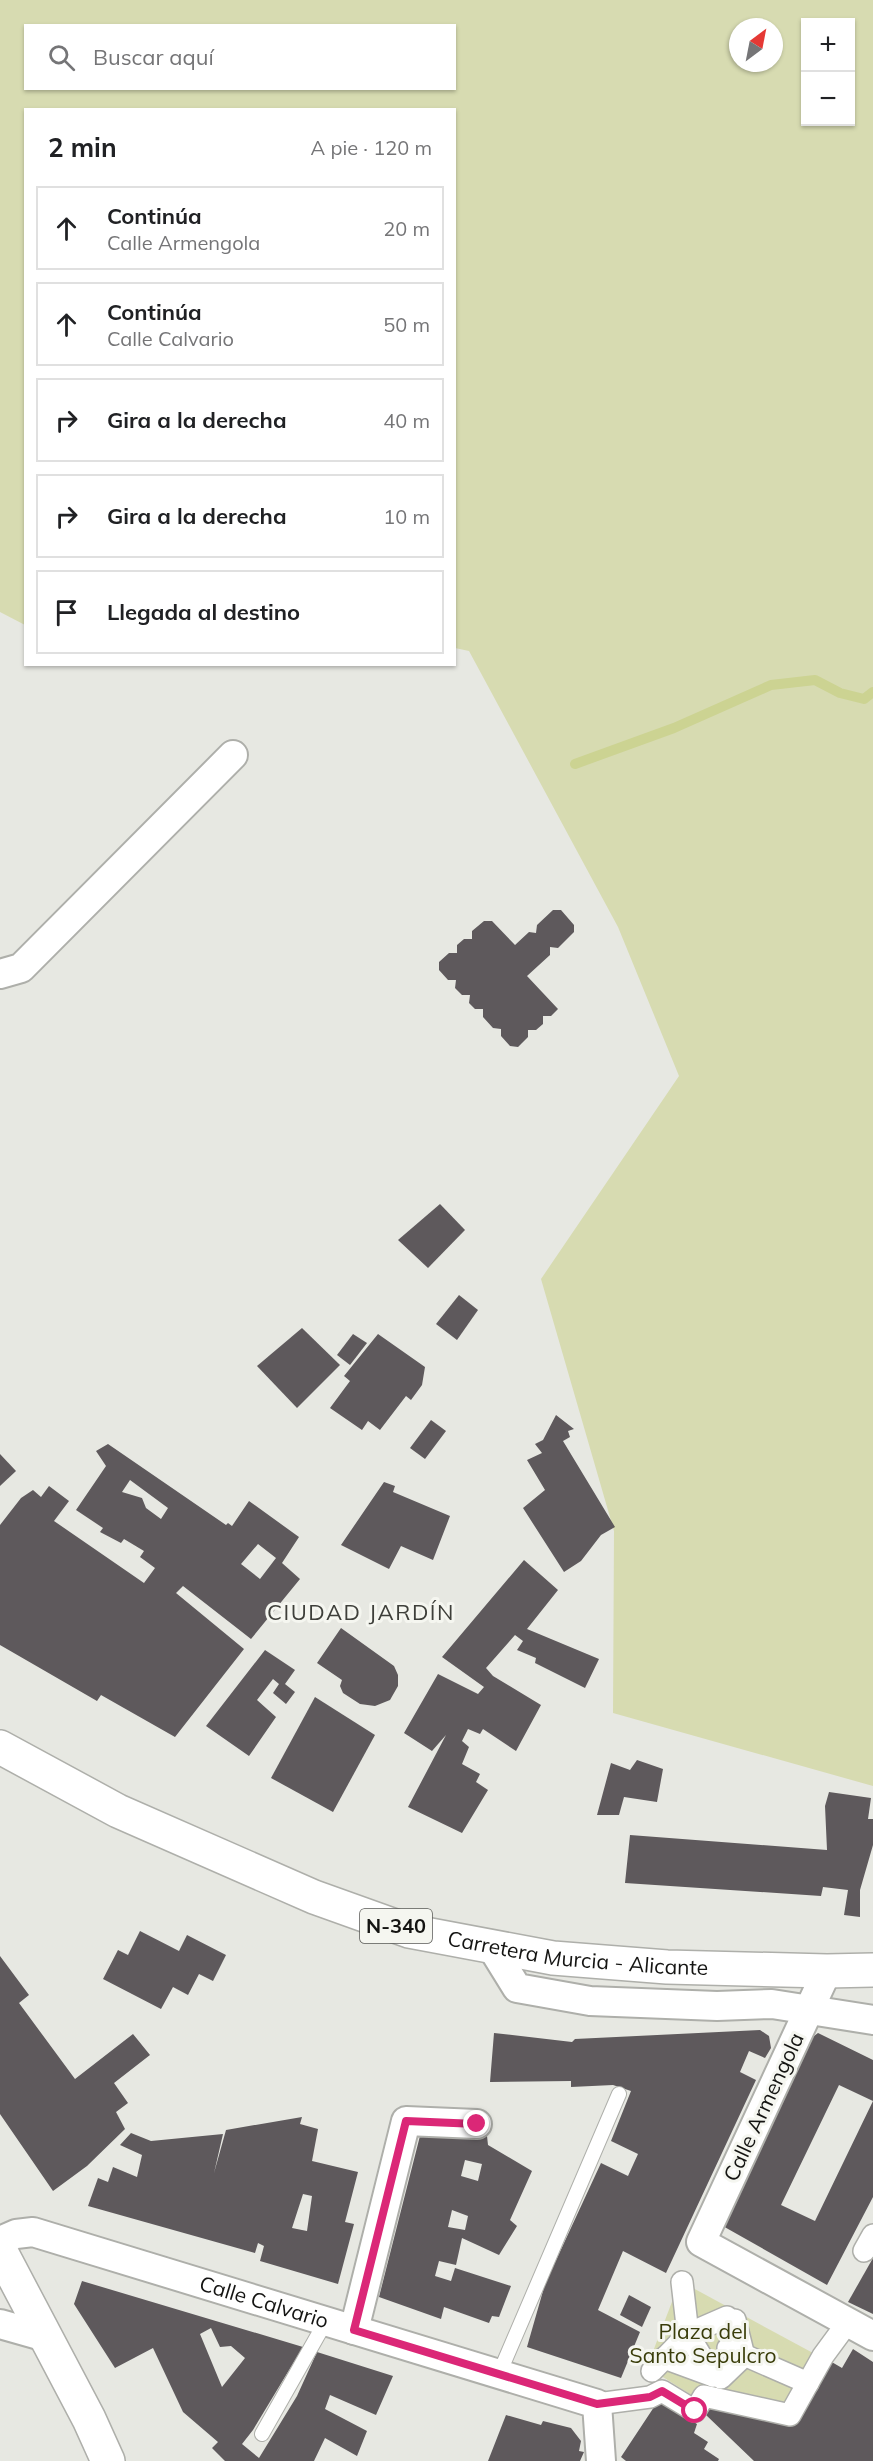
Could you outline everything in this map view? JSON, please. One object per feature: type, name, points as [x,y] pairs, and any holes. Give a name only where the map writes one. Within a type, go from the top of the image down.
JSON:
[{"type":"main road","name":"Carretera Murcia - Alicante","points":[[0,1747],[118,1811],[314,1897],[408,1931],[553,1958],[667,1967],[873,1970]]},
{"type":"main road","points":[[0,2250],[108,2461]]},
{"type":"street","points":[[0,974],[21,968],[233,755]]},
{"type":"street","points":[[491,1946],[517,1988],[549,1995],[591,2001],[717,2006],[772,2004],[809,2008],[873,2020]]},
{"type":"street","name":"Calle Armengola","points":[[827,1971],[700,2242],[848,2322]]},
{"type":"street","points":[[354,2330],[406,2121],[477,2124]]},
{"type":"street","name":"Calle Calvario","points":[[0,2241],[16,2234],[33,2232],[597,2404]]},
{"type":"street","points":[[682,2282],[688,2334],[713,2376],[658,2364],[688,2334],[731,2319],[731,2350],[721,2379]]},
{"type":"street","points":[[601,2461],[597,2404],[650,2397],[662,2391],[695,2411],[704,2396],[790,2415],[821,2361],[848,2322],[873,2336]]},
{"type":"street","points":[[0,2324],[46,2337]]},
{"type":"street","points":[[688,2334],[808,2383]]},
{"type":"street","points":[[769,2367],[821,2361]]},
{"type":"lane","points":[[499,2374],[619,2094]]},
{"type":"lane","points":[[262,2434],[326,2321]]},
{"type":"green space","points":[[0,0],[873,0],[873,1786],[613,1713],[614,1531],[541,1279],[679,1076],[618,927],[469,651],[456,648],[456,108],[24,108],[24,624],[0,612]]},
{"type":"green space","name":"Plaza del Santo Sepulcro","points":[[680,2281],[813,2353],[789,2408],[693,2396],[647,2367]]},
{"type":"building","points":[[553,910],[561,910],[574,925],[574,932],[558,948],[550,947],[550,955],[527,976],[558,1009],[551,1016],[543,1016],[543,1024],[536,1030],[528,1030],[528,1037],[518,1047],[510,1046],[501,1036],[501,1029],[493,1028],[483,1017],[483,1009],[475,1009],[469,1003],[470,995],[462,995],[455,988],[456,980],[448,980],[439,970],[439,962],[449,953],[457,953],[457,945],[464,939],[472,939],[472,931],[484,921],[492,921],[515,945],[529,932],[536,933],[537,925]]},
{"type":"building","points":[[440,1204],[465,1230],[428,1268],[398,1240]]},
{"type":"building","points":[[459,1295],[478,1310],[457,1340],[436,1324]]},
{"type":"building","points":[[302,1328],[340,1365],[297,1408],[257,1366]]},
{"type":"building","points":[[353,1334],[367,1343],[350,1365],[337,1355]]},
{"type":"building","points":[[378,1334],[425,1367],[422,1385],[411,1400],[406,1396],[380,1430],[368,1421],[362,1430],[330,1408],[350,1381],[344,1376]]},
{"type":"building","points":[[556,1415],[574,1429],[568,1431],[570,1437],[563,1441],[615,1527],[601,1535],[581,1561],[564,1572],[523,1508],[545,1490],[527,1460],[542,1453],[535,1444],[543,1440]]},
{"type":"building","points":[[431,1420],[446,1431],[425,1459],[410,1448]]},
{"type":"building","points":[[108,1444],[226,1525],[228,1523],[232,1526],[249,1501],[299,1537],[282,1563],[300,1579],[251,1639],[183,1586],[176,1593],[244,1649],[175,1737],[101,1695],[97,1701],[0,1645],[0,1525],[21,1498],[33,1490],[41,1497],[49,1486],[69,1501],[54,1521],[144,1583],[155,1568],[140,1557],[144,1551],[124,1539],[121,1543],[100,1532],[103,1528],[76,1510],[106,1466],[96,1451]],"holes":[[[130,1480],[168,1508],[161,1519],[146,1508],[142,1498],[122,1492]],[[258,1544],[276,1558],[260,1579],[241,1564]]]},
{"type":"building","points":[[0,1454],[16,1471],[0,1486]]},
{"type":"building","points":[[384,1482],[395,1486],[393,1492],[450,1516],[433,1560],[401,1546],[389,1569],[341,1545]]},
{"type":"building","points":[[524,1560],[558,1590],[527,1629],[599,1659],[585,1688],[535,1663],[536,1658],[517,1650],[523,1641],[515,1635],[486,1668],[493,1676],[541,1705],[516,1751],[483,1729],[480,1734],[468,1729],[462,1741],[469,1747],[462,1764],[480,1774],[476,1782],[488,1790],[462,1833],[408,1807],[446,1735],[432,1751],[404,1733],[438,1674],[478,1694],[484,1687],[442,1657]]},
{"type":"building","points":[[341,1628],[394,1666],[398,1675],[398,1686],[390,1700],[375,1706],[360,1704],[343,1693],[340,1686],[342,1680],[317,1663]]},
{"type":"building","points":[[265,1650],[295,1670],[285,1684],[295,1692],[286,1704],[273,1693],[279,1684],[273,1679],[257,1700],[276,1717],[249,1756],[206,1726]]},
{"type":"building","points":[[315,1697],[375,1735],[333,1812],[271,1778]]},
{"type":"building","points":[[637,1760],[663,1769],[657,1802],[624,1797],[619,1815],[597,1815],[611,1763],[630,1770]]},
{"type":"building","points":[[829,1792],[871,1798],[868,1819],[873,1819],[873,1845],[860,1890],[860,1917],[844,1915],[848,1890],[823,1887],[821,1896],[625,1883],[630,1835],[827,1850],[825,1806]]},
{"type":"building","points":[[140,1931],[179,1951],[187,1935],[226,1955],[213,1981],[199,1974],[188,1995],[173,1987],[161,2009],[103,1979],[118,1950],[128,1955]]},
{"type":"building","points":[[0,1956],[29,1995],[19,2003],[75,2079],[133,2034],[150,2055],[114,2083],[128,2103],[116,2112],[125,2129],[87,2166],[53,2191],[0,2114]]},
{"type":"building","points":[[760,2030],[769,2036],[771,2048],[765,2058],[749,2051],[740,2072],[756,2080],[666,2273],[623,2251],[598,2310],[640,2332],[621,2378],[527,2347],[545,2284],[601,2163],[628,2176],[638,2154],[611,2141],[631,2091],[613,2085],[571,2087],[571,2081],[490,2082],[494,2033],[572,2042],[575,2039]]},
{"type":"building","points":[[818,2033],[873,2060],[873,2101],[873,2197],[827,2285],[721,2225],[810,2039]],"holes":[[[839,2085],[873,2101],[815,2221],[781,2205]]]},
{"type":"building","points":[[302,2117],[300,2124],[318,2129],[312,2161],[358,2172],[345,2222],[354,2224],[338,2284],[260,2261],[264,2246],[258,2243],[255,2253],[88,2206],[98,2178],[108,2182],[113,2167],[137,2177],[142,2155],[120,2145],[131,2133],[151,2141],[223,2134],[214,2173],[226,2130]],"holes":[[[303,2194],[312,2196],[307,2231],[292,2228]]]},
{"type":"building","points":[[422,2128],[487,2136],[488,2145],[532,2171],[510,2220],[517,2226],[499,2255],[462,2238],[456,2265],[439,2261],[435,2276],[451,2281],[455,2268],[511,2286],[499,2317],[492,2316],[489,2323],[444,2307],[441,2319],[379,2297]],"holes":[[[465,2160],[482,2164],[478,2181],[461,2176]],[[452,2210],[468,2216],[465,2230],[448,2227]]]},
{"type":"building","points":[[873,2258],[873,2314],[848,2302]]},
{"type":"building","points":[[82,2281],[303,2347],[253,2430],[242,2444],[259,2458],[297,2396],[317,2352],[393,2376],[376,2415],[330,2395],[325,2409],[367,2431],[357,2456],[325,2438],[314,2461],[225,2461],[212,2448],[218,2442],[183,2412],[153,2348],[115,2368],[74,2304]],"holes":[[[211,2328],[220,2347],[231,2346],[245,2358],[222,2387],[200,2334]]]},
{"type":"building","points":[[629,2295],[651,2307],[642,2327],[620,2315]]},
{"type":"building","points":[[853,2349],[873,2362],[873,2461],[754,2461],[706,2415],[712,2405],[795,2422],[830,2361],[842,2368]]},
{"type":"building","points":[[658,2401],[697,2424],[694,2433],[708,2442],[704,2449],[719,2459],[718,2461],[626,2461],[621,2457]]},
{"type":"building","points":[[506,2415],[541,2425],[543,2421],[571,2428],[581,2441],[579,2451],[584,2452],[580,2461],[488,2461]]},
{"type":"waterway","points":[[575,764],[674,728],[771,685],[815,680],[840,693],[864,699],[873,692]]},
{"type":"district","name":"CIUDAD JARDÍN","points":[[361,1612]]},
{"type":"route","points":[[477,2124],[406,2121],[354,2330],[597,2404],[650,2397],[662,2391],[695,2411]]}]
